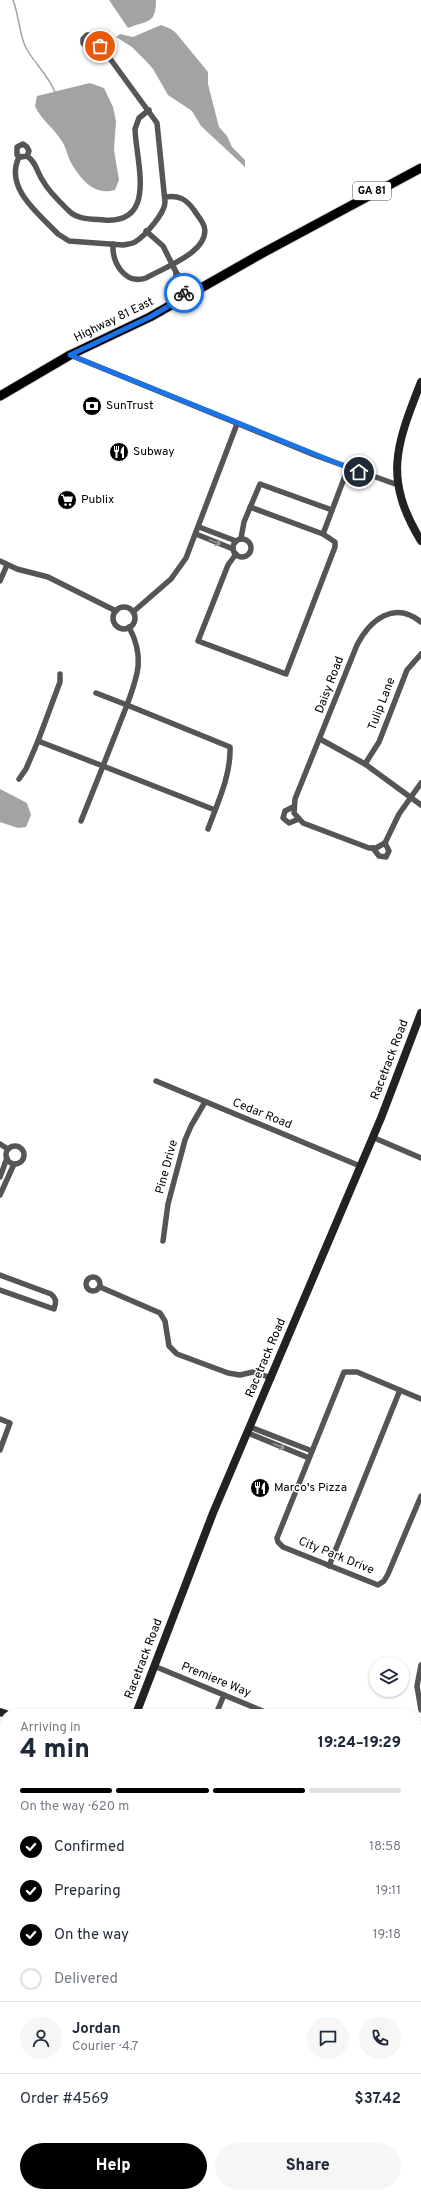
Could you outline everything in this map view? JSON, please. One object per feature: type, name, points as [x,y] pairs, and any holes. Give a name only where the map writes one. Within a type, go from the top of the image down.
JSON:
[{"type":"main road","name":"Highway 81 East","points":[[324,220],[421,163]]},
{"type":"main road","name":"Highway 81 East","points":[[0,396],[70,355],[150,317],[421,168]]},
{"type":"street","points":[[27,156],[29,152],[28,147],[21,144],[16,150],[19,157],[14,170],[19,190],[60,236],[69,240],[113,244],[134,243],[164,210],[165,197],[159,128],[149,110],[103,49],[96,44]]},
{"type":"street","points":[[19,157],[27,156],[37,165],[44,183],[72,214],[82,218],[121,219],[134,210],[140,198],[135,129],[140,117],[149,110]]},
{"type":"street","points":[[113,244],[115,261],[123,273],[132,278],[146,278],[200,247],[204,240],[204,229],[186,201],[178,196],[165,197]]},
{"type":"street","points":[[146,231],[163,246],[188,295]]},
{"type":"street","points":[[70,355],[348,468],[398,485]]},
{"type":"street","points":[[421,382],[398,446],[396,465],[398,485],[406,512],[421,541]]},
{"type":"street","points":[[133,612],[179,570],[199,527],[237,424]]},
{"type":"street","points":[[323,534],[348,468]]},
{"type":"street","points":[[250,507],[323,534],[333,539],[335,546],[286,674],[198,641],[228,565],[235,552],[244,522],[257,488],[260,484],[264,483],[332,510]]},
{"type":"street","points":[[196,534],[245,556],[251,550],[249,542],[238,540],[199,527]]},
{"type":"street","points":[[0,561],[7,565],[48,577],[116,611],[125,608],[133,612]]},
{"type":"street","points":[[0,581],[7,565]]},
{"type":"street","points":[[116,611],[113,618],[116,625],[122,629],[129,627],[134,620],[133,612]]},
{"type":"street","name":"Daisy Road","points":[[421,622],[410,616],[395,613],[380,617],[368,627],[358,645],[293,807],[284,812],[284,819],[289,823],[298,819],[373,848],[379,856],[386,857],[389,851],[385,843],[396,818],[421,783]]},
{"type":"street","points":[[81,821],[139,672],[139,658],[136,639],[129,627]]},
{"type":"street","name":"Tulip Lane","points":[[365,764],[379,742],[407,670],[421,654]]},
{"type":"street","points":[[19,779],[26,769],[38,741],[60,682],[60,674]]},
{"type":"street","points":[[96,693],[230,747],[230,760],[226,778],[208,829]]},
{"type":"street","points":[[320,739],[365,764],[410,799],[421,805]]},
{"type":"street","points":[[38,741],[215,810]]},
{"type":"street","points":[[293,807],[298,819]]},
{"type":"street","points":[[373,848],[385,843]]},
{"type":"street","name":"Racetrack Road","points":[[138,1709],[213,1513],[272,1378],[372,1137],[421,1013]]},
{"type":"street","name":"Cedar Road","points":[[156,1081],[360,1166]]},
{"type":"street","name":"Pine Drive","points":[[164,1241],[168,1204],[185,1140],[190,1126],[205,1102]]},
{"type":"street","points":[[372,1137],[421,1158]]},
{"type":"street","points":[[0,1144],[8,1149]]},
{"type":"street","points":[[0,1195],[14,1164],[22,1161],[25,1153],[22,1148],[16,1146],[8,1149]]},
{"type":"street","points":[[0,1177],[7,1158],[8,1149]]},
{"type":"street","points":[[7,1158],[14,1164]]},
{"type":"street","points":[[0,1275],[51,1294],[56,1299],[56,1303],[54,1309],[0,1290]]},
{"type":"street","points":[[100,1287],[160,1314],[165,1321],[169,1346],[177,1354],[228,1373],[240,1375],[253,1372],[272,1378]]},
{"type":"street","name":"City Park Drive","points":[[421,1398],[357,1372],[344,1372],[277,1538],[278,1542],[283,1547],[378,1585],[384,1581],[421,1496]]},
{"type":"street","points":[[330,1566],[400,1390]]},
{"type":"street","points":[[0,1419],[10,1423],[0,1450]]},
{"type":"street","points":[[249,1430],[312,1451]]},
{"type":"street","points":[[249,1430],[310,1458]]},
{"type":"street","points":[[421,1665],[417,1686],[421,1709]]},
{"type":"street","name":"Premiere Way","points":[[154,1666],[258,1709]]},
{"type":"street","points":[[218,1709],[224,1695]]},
{"type":"shaded area","points":[[109,0],[156,0],[156,8],[152,18],[128,28]]},
{"type":"shaded area","points":[[161,25],[176,33],[208,72],[208,84],[219,127],[227,136],[232,147],[245,160],[245,167],[201,126],[192,111],[168,95],[153,69],[146,61],[132,47],[116,37],[120,34],[133,37]]},
{"type":"shaded area","points":[[90,83],[104,88],[113,107],[116,121],[114,150],[119,180],[115,190],[102,191],[85,182],[71,163],[60,138],[41,116],[35,106],[37,96]]},
{"type":"shaded area","points":[[0,789],[27,803],[31,815],[26,827],[18,828],[0,822]]},
{"type":"waterway","points":[[13,0],[26,48],[49,80],[55,92]]},
{"type":"way so far","points":[[100,46],[154,116],[158,124],[165,205],[162,214],[146,231],[164,247],[184,293]]},
{"type":"place","name":"SunTrust","points":[[92,406]]},
{"type":"place","name":"Subway","points":[[119,452]]},
{"type":"place","name":"Publix","points":[[67,500]]},
{"type":"place","name":"Marco's Pizza","points":[[260,1488]]},
{"type":"route","points":[[184,293],[186,296],[150,317],[70,355],[359,472]]}]
